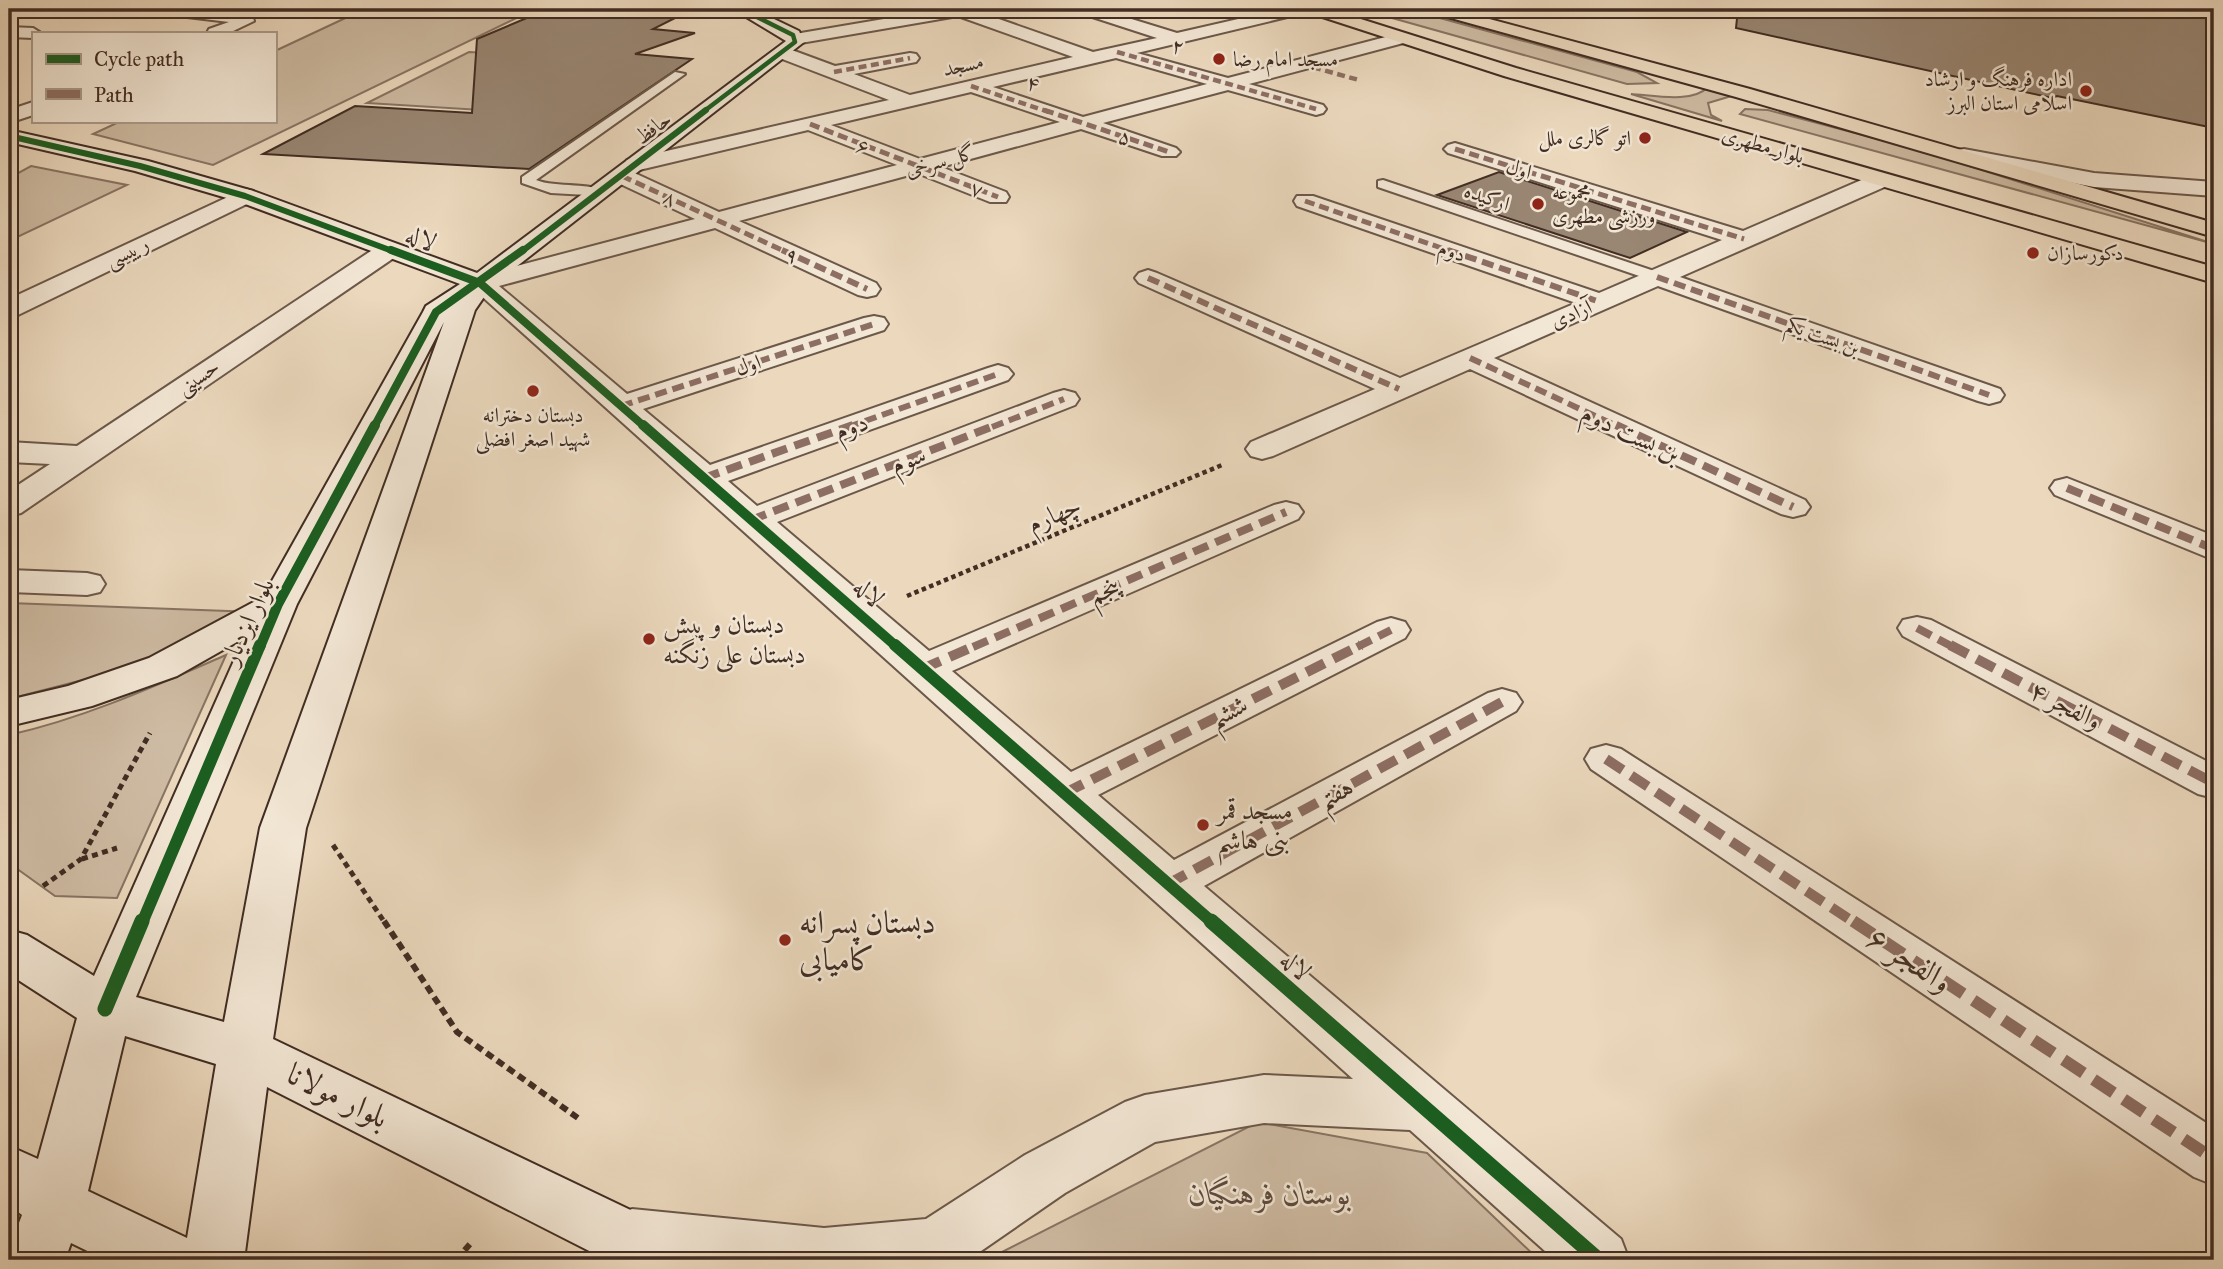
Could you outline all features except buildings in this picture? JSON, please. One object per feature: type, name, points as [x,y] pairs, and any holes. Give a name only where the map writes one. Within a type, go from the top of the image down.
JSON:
[{"type":"main road","name":"بلوار مطهری","points":[[1313,9],[1401,38],[1881,180],[2214,275]]},
{"type":"main road","points":[[1348,9],[1638,91]]},
{"type":"main road","name":"بلوار مطهری","points":[[1435,9],[1956,153],[2214,230]]},
{"type":"main road","points":[[1612,56],[1661,74],[1684,87],[1667,92]]},
{"type":"main road","points":[[1898,138],[1762,104],[1726,103],[1719,107],[1721,114],[1737,121],[1880,161],[2214,265]]},
{"type":"street","points":[[204,9],[193,14],[246,18],[246,21],[218,32]]},
{"type":"street","points":[[741,9],[789,46],[834,72],[909,101]]},
{"type":"street","points":[[789,46],[961,9],[1092,58]]},
{"type":"street","points":[[1083,9],[1175,39]]},
{"type":"street","name":"مسجد","points":[[629,171],[810,124],[1302,9]]},
{"type":"street","points":[[9,32],[32,33]]},
{"type":"street","name":"گل سرخی","points":[[480,284],[1401,38]]},
{"type":"street","name":"حافظ","points":[[480,284],[789,46]]},
{"type":"street","name":"۲","points":[[1117,52],[1316,109]]},
{"type":"street","points":[[834,72],[910,58]]},
{"type":"street","points":[[1301,64],[1359,80]]},
{"type":"street","name":"۴","points":[[971,86],[1081,123]]},
{"type":"street","points":[[9,100],[32,101]]},
{"type":"street","points":[[9,117],[32,108]]},
{"type":"street","name":"۵","points":[[1081,123],[1169,152]]},
{"type":"street","name":"۶","points":[[810,124],[916,167]]},
{"type":"street","name":"لاله","points":[[9,136],[128,163],[245,196],[480,284],[1600,1260]]},
{"type":"street","name":"اول","points":[[1455,149],[1744,239]]},
{"type":"street","points":[[1956,153],[2094,180],[2214,189]]},
{"type":"street","name":"۷","points":[[916,167],[998,197]]},
{"type":"street","name":"۸","points":[[629,171],[717,220]]},
{"type":"street","name":"آزادی","points":[[1262,449],[1881,180]]},
{"type":"street","points":[[2168,217],[2136,202],[2138,194],[2177,188]]},
{"type":"street","name":"رییسی","points":[[9,309],[245,196]]},
{"type":"street","name":"دوم","points":[[1305,201],[1600,302]]},
{"type":"street","name":"۹","points":[[717,220],[867,289]]},
{"type":"street","name":"حسینی","points":[[9,506],[389,250]]},
{"type":"street","name":"بن بست یکم","points":[[1657,277],[1989,395]]},
{"type":"street","points":[[1148,278],[1399,389]]},
{"type":"street","points":[[214,1260],[245,1049],[283,828],[462,310],[480,284]]},
{"type":"street","name":"بلوار ایزدیار","points":[[35,1260],[55,1205],[105,1009],[278,604],[436,312],[480,284]]},
{"type":"street","name":"اول","points":[[621,406],[874,324]]},
{"type":"street","name":"بن بست دوم","points":[[1470,358],[1793,507]]},
{"type":"street","name":"دوم","points":[[704,478],[998,374]]},
{"type":"street","name":"سوم","points":[[751,520],[1064,399]]},
{"type":"street","points":[[9,452],[81,456]]},
{"type":"street","points":[[2067,488],[2214,549]]},
{"type":"street","name":"پنجم","points":[[922,669],[1286,512]]},
{"type":"street","points":[[9,581],[87,584]]},
{"type":"street","points":[[9,713],[78,697],[163,667],[278,604]]},
{"type":"street","name":"والفجر ۴","points":[[1917,628],[2214,783]]},
{"type":"street","name":"ششم","points":[[1065,793],[1391,630]]},
{"type":"street","name":"هفتم","points":[[1168,884],[1502,702]]},
{"type":"street","name":"والفجر ۶","points":[[1606,759],[2214,1159]]},
{"type":"street","name":"بلوار مولانا","points":[[9,948],[105,1009],[245,1049],[641,1248]]},
{"type":"street","points":[[641,1248],[824,1258],[936,1247],[1045,1174],[1145,1119],[1264,1099],[1424,1107]]},
{"type":"street","points":[[9,1172],[55,1205],[168,1260]]},
{"type":"lane","points":[[600,193],[542,187],[532,185],[527,180],[679,74]]},
{"type":"lane","name":"ارکیده","points":[[1383,184],[1657,277]]},
{"type":"path","points":[[81,859],[150,733]]},
{"type":"path","points":[[330,841],[457,1032],[578,1118]]},
{"type":"path","points":[[43,886],[81,859],[125,845]]},
{"type":"path","points":[[456,1260],[470,1244]]},
{"type":"green space","points":[[535,9],[213,165],[93,134],[119,122],[276,122],[276,51],[354,14],[286,10]]},
{"type":"green space","points":[[1360,9],[1407,9],[1637,72],[1657,83],[1627,84]]},
{"type":"green space","points":[[469,52],[574,58],[481,110],[367,103]]},
{"type":"green space","points":[[1708,87],[1735,95],[1708,103],[1711,115],[1722,121],[1631,94],[1682,97],[1701,92]]},
{"type":"green space","points":[[1745,109],[1768,110],[1916,149],[2214,244],[1740,114]]},
{"type":"green space","points":[[31,166],[127,185],[9,241],[9,178]]},
{"type":"green space","points":[[9,603],[255,612],[164,659],[9,699]]},
{"type":"green space","points":[[226,655],[117,898],[55,896],[9,863],[9,735],[65,720]]},
{"type":"green space","name":"بوستان فرهنگیان","points":[[1258,1122],[1427,1153],[1539,1260],[998,1260],[1000,1253]]},
{"type":"marked path","points":[[1117,52],[1316,109]]},
{"type":"marked path","points":[[834,72],[910,58]]},
{"type":"marked path","points":[[1301,64],[1359,80]]},
{"type":"marked path","points":[[971,86],[1169,152]]},
{"type":"marked path","points":[[810,124],[998,197]]},
{"type":"marked path","points":[[1455,149],[1744,239]]},
{"type":"marked path","points":[[622,176],[867,289]]},
{"type":"marked path","points":[[1305,201],[1600,302]]},
{"type":"marked path","points":[[1657,277],[1989,395]]},
{"type":"marked path","points":[[1148,278],[1399,389]]},
{"type":"marked path","points":[[621,406],[874,324]]},
{"type":"marked path","points":[[1470,358],[1793,507]]},
{"type":"marked path","points":[[704,478],[998,374]]},
{"type":"marked path","points":[[751,520],[1064,399]]},
{"type":"marked path","points":[[2067,488],[2214,549]]},
{"type":"marked path","points":[[922,669],[1286,512]]},
{"type":"marked path","points":[[1917,628],[2214,783]]},
{"type":"marked path","points":[[1065,793],[1391,630]]},
{"type":"marked path","points":[[1168,884],[1502,702]]},
{"type":"marked path","points":[[1606,759],[2214,1159]]},
{"type":"cycle path","points":[[105,1009],[278,604],[436,312],[480,283],[795,42],[793,35],[741,9]]},
{"type":"cycle path","points":[[9,136],[140,166],[245,196],[480,283],[1599,1260]]},
{"type":"place","name":"مسجد امام رضا","points":[[1219,59]]},
{"type":"place","name":"اداره فرهنگ و ارشاد اسلامی استان البرز","points":[[2086,91]]},
{"type":"place","name":"اتو گالری ملل","points":[[1645,138]]},
{"type":"place","name":"مجموعه ورزشی مطهری","points":[[1538,204]]},
{"type":"place","name":"دکورسازان","points":[[2033,253]]},
{"type":"place","name":"دبستان دخترانه شهید اصغر افضلی","points":[[533,391]]},
{"type":"place","name":"دبستان و پیش دبستان علی زنگنه","points":[[649,639]]},
{"type":"place","name":"مسجد قمر بنی هاشم","points":[[1203,825]]},
{"type":"place","name":"دبستان پسرانه کامیابی","points":[[785,940]]}]
